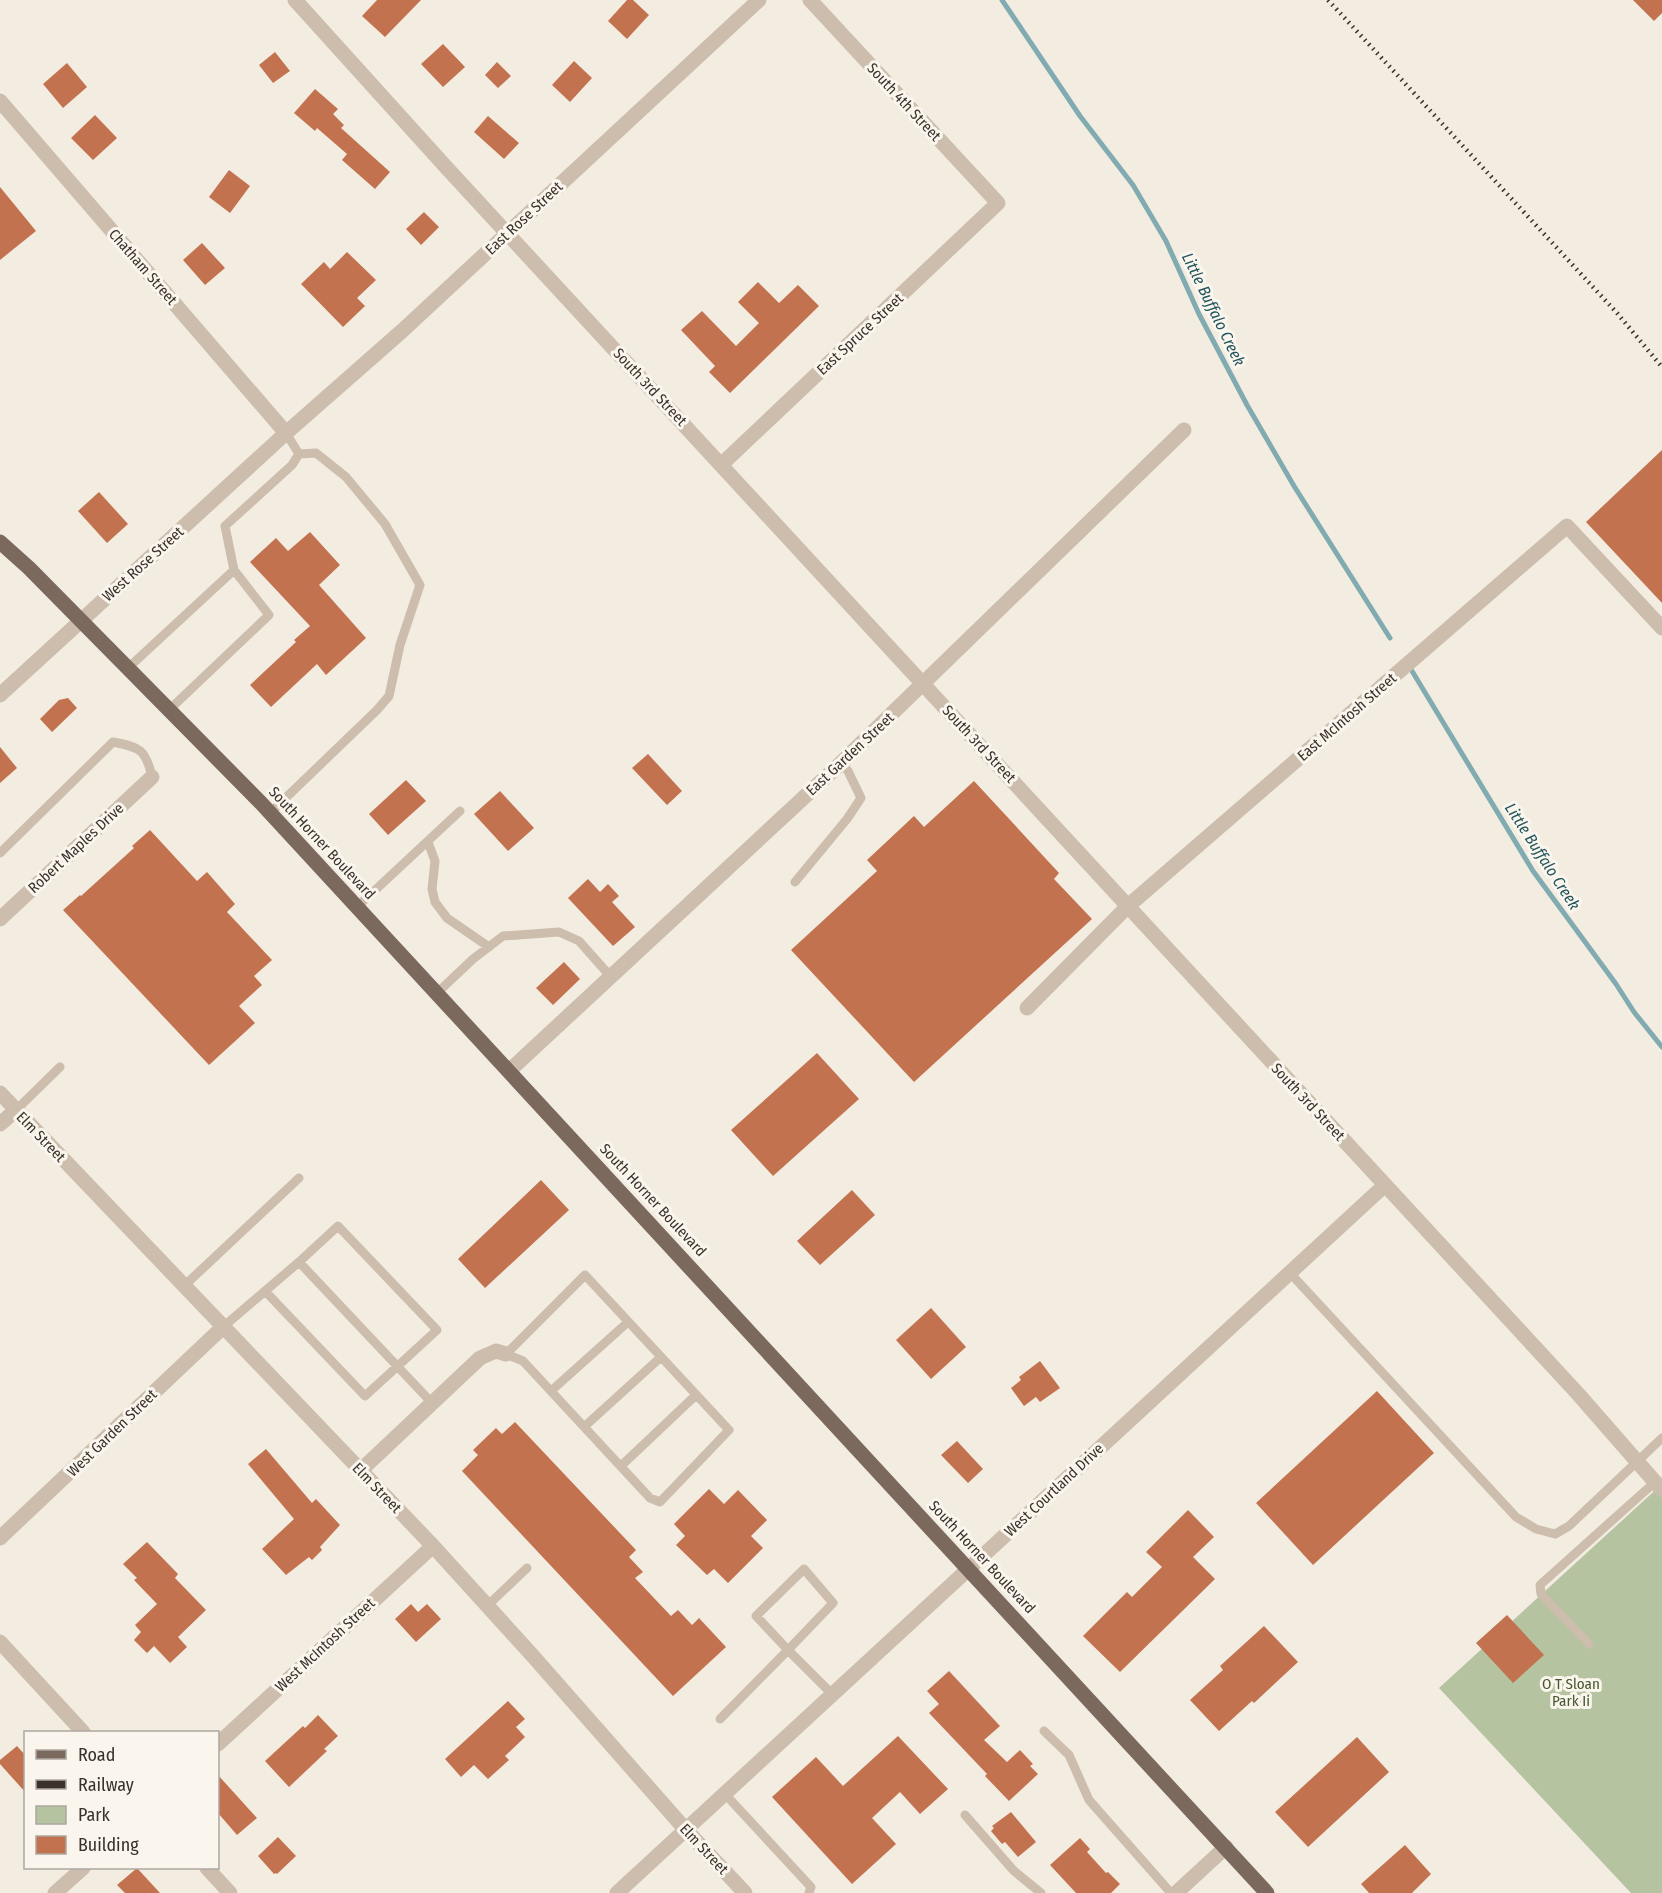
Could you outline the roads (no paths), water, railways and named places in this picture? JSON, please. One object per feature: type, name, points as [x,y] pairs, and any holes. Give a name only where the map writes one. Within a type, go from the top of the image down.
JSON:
[{"type":"main road","name":"South Horner Boulevard","points":[[0,542],[81,620],[270,813],[1267,1893]]},
{"type":"street","name":"South 3rd Street","points":[[295,0],[1659,1486]]},
{"type":"street","name":"East Rose Street","points":[[286,433],[402,331],[759,0]]},
{"type":"street","name":"South 4th Street","points":[[810,0],[998,203]]},
{"type":"street","name":"Chatham Street","points":[[0,101],[286,433]]},
{"type":"street","name":"East Spruce Street","points":[[722,464],[998,203]]},
{"type":"street","name":"East Garden Street","points":[[509,1071],[841,763],[1184,430]]},
{"type":"street","name":"West Rose Street","points":[[0,695],[286,433]]},
{"type":"street","name":"East McIntosh Street","points":[[1027,1008],[1128,906],[1567,526],[1662,628]]},
{"type":"street","name":"Robert Maples Drive","points":[[0,919],[152,777]]},
{"type":"street","name":"Elm Street","points":[[0,1093],[433,1546],[685,1829],[745,1893]]},
{"type":"street","points":[[0,1125],[16,1110]]},
{"type":"street","name":"West Courtland Drive","points":[[617,1893],[1385,1185]]},
{"type":"street","name":"West Garden Street","points":[[0,1538],[223,1327]]},
{"type":"street","points":[[360,1471],[480,1358],[496,1350],[506,1354]]},
{"type":"street","name":"West McIntosh Street","points":[[219,1743],[433,1546]]},
{"type":"street","points":[[0,1642],[82,1731]]},
{"type":"street","points":[[1176,1893],[1226,1847]]},
{"type":"street","points":[[55,1893],[82,1869]]},
{"type":"street","points":[[208,1869],[230,1893]]},
{"type":"lane","points":[[286,433],[299,454]]},
{"type":"lane","points":[[270,813],[389,696],[400,645],[420,585],[385,524],[346,477],[316,453],[299,454]]},
{"type":"lane","points":[[169,710],[269,615],[234,570],[225,526],[292,465],[299,454]]},
{"type":"lane","points":[[128,668],[234,570]]},
{"type":"lane","points":[[0,853],[113,742],[136,746],[148,759],[152,777]]},
{"type":"lane","points":[[795,882],[847,819],[861,798],[848,771],[841,763]]},
{"type":"lane","points":[[357,907],[460,811]]},
{"type":"lane","points":[[428,842],[435,861],[432,889],[435,902],[447,918],[489,947]]},
{"type":"lane","points":[[437,993],[473,959],[503,936],[559,932],[579,941],[611,977]]},
{"type":"lane","points":[[16,1110],[60,1066]]},
{"type":"lane","points":[[184,1287],[299,1178]]},
{"type":"lane","points":[[223,1327],[338,1226],[437,1330],[365,1396],[265,1291]]},
{"type":"lane","points":[[299,1262],[432,1403]]},
{"type":"lane","points":[[1290,1273],[1516,1517],[1536,1529],[1555,1534],[1569,1526],[1662,1438]]},
{"type":"lane","points":[[585,1275],[628,1322],[729,1430],[660,1502],[650,1498],[523,1361],[506,1354],[585,1275]]},
{"type":"lane","points":[[551,1391],[628,1322]]},
{"type":"lane","points":[[584,1427],[661,1357]]},
{"type":"lane","points":[[621,1466],[696,1395]]},
{"type":"lane","points":[[1589,1644],[1541,1594],[1540,1585],[1659,1486]]},
{"type":"lane","points":[[487,1606],[527,1568]]},
{"type":"lane","points":[[720,1719],[788,1650],[834,1604],[804,1569],[756,1616],[788,1650],[832,1694]]},
{"type":"lane","points":[[1044,1731],[1069,1755],[1089,1800],[1171,1893]]},
{"type":"lane","points":[[724,1793],[811,1887],[808,1893]]},
{"type":"lane","points":[[965,1815],[1014,1871],[1041,1893]]},
{"type":"waterway","name":"Little Buffalo Creek","points":[[1002,0],[1080,116],[1133,185],[1166,241],[1199,314],[1247,405],[1294,486],[1390,638]]},
{"type":"waterway","name":"Little Buffalo Creek","points":[[1412,671],[1533,871],[1634,1012],[1662,1047]]},
{"type":"railway","points":[[1328,0],[1617,313],[1662,367]]},
{"type":"park label","name":"O T Sloan Park Ii","points":[[1571,1692]]}]
